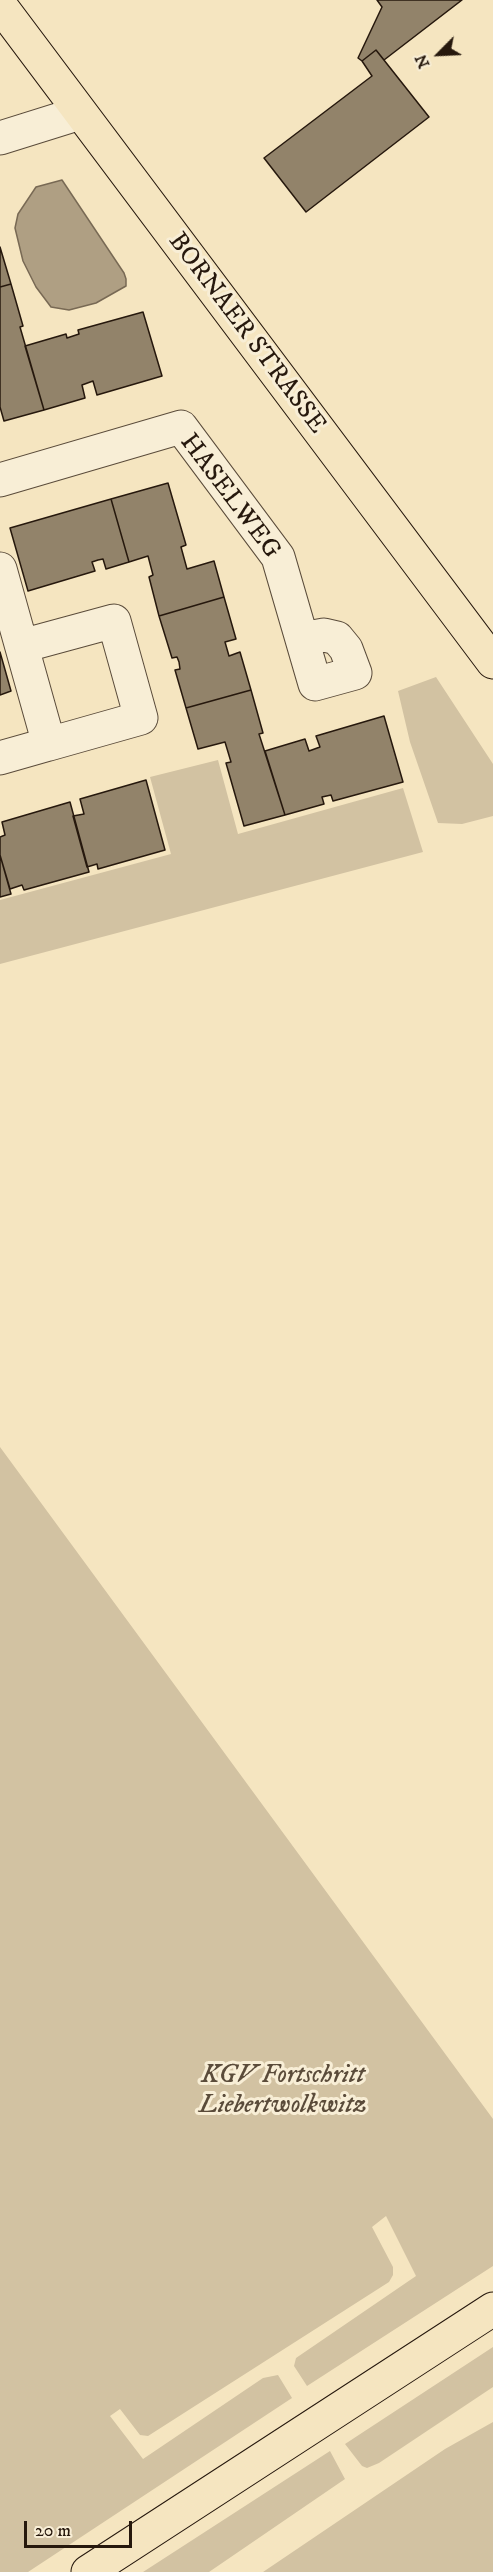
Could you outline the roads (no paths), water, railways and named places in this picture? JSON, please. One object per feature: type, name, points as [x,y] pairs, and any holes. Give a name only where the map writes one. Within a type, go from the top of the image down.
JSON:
[{"type":"main road","name":"BORNAER STRASSE","points":[[0,5],[493,662]]},
{"type":"main road","points":[[88,2572],[493,2309]]},
{"type":"street","points":[[0,138],[80,113]]},
{"type":"street","name":"HASELWEG","points":[[0,480],[181,427],[278,557],[302,639]]},
{"type":"street","points":[[0,570],[49,744]]},
{"type":"street","points":[[0,758],[141,718],[114,621],[22,646]]},
{"type":"park label","name":"KGV Fortschritt Liebertwolkwitz","points":[[283,2092]]}]
